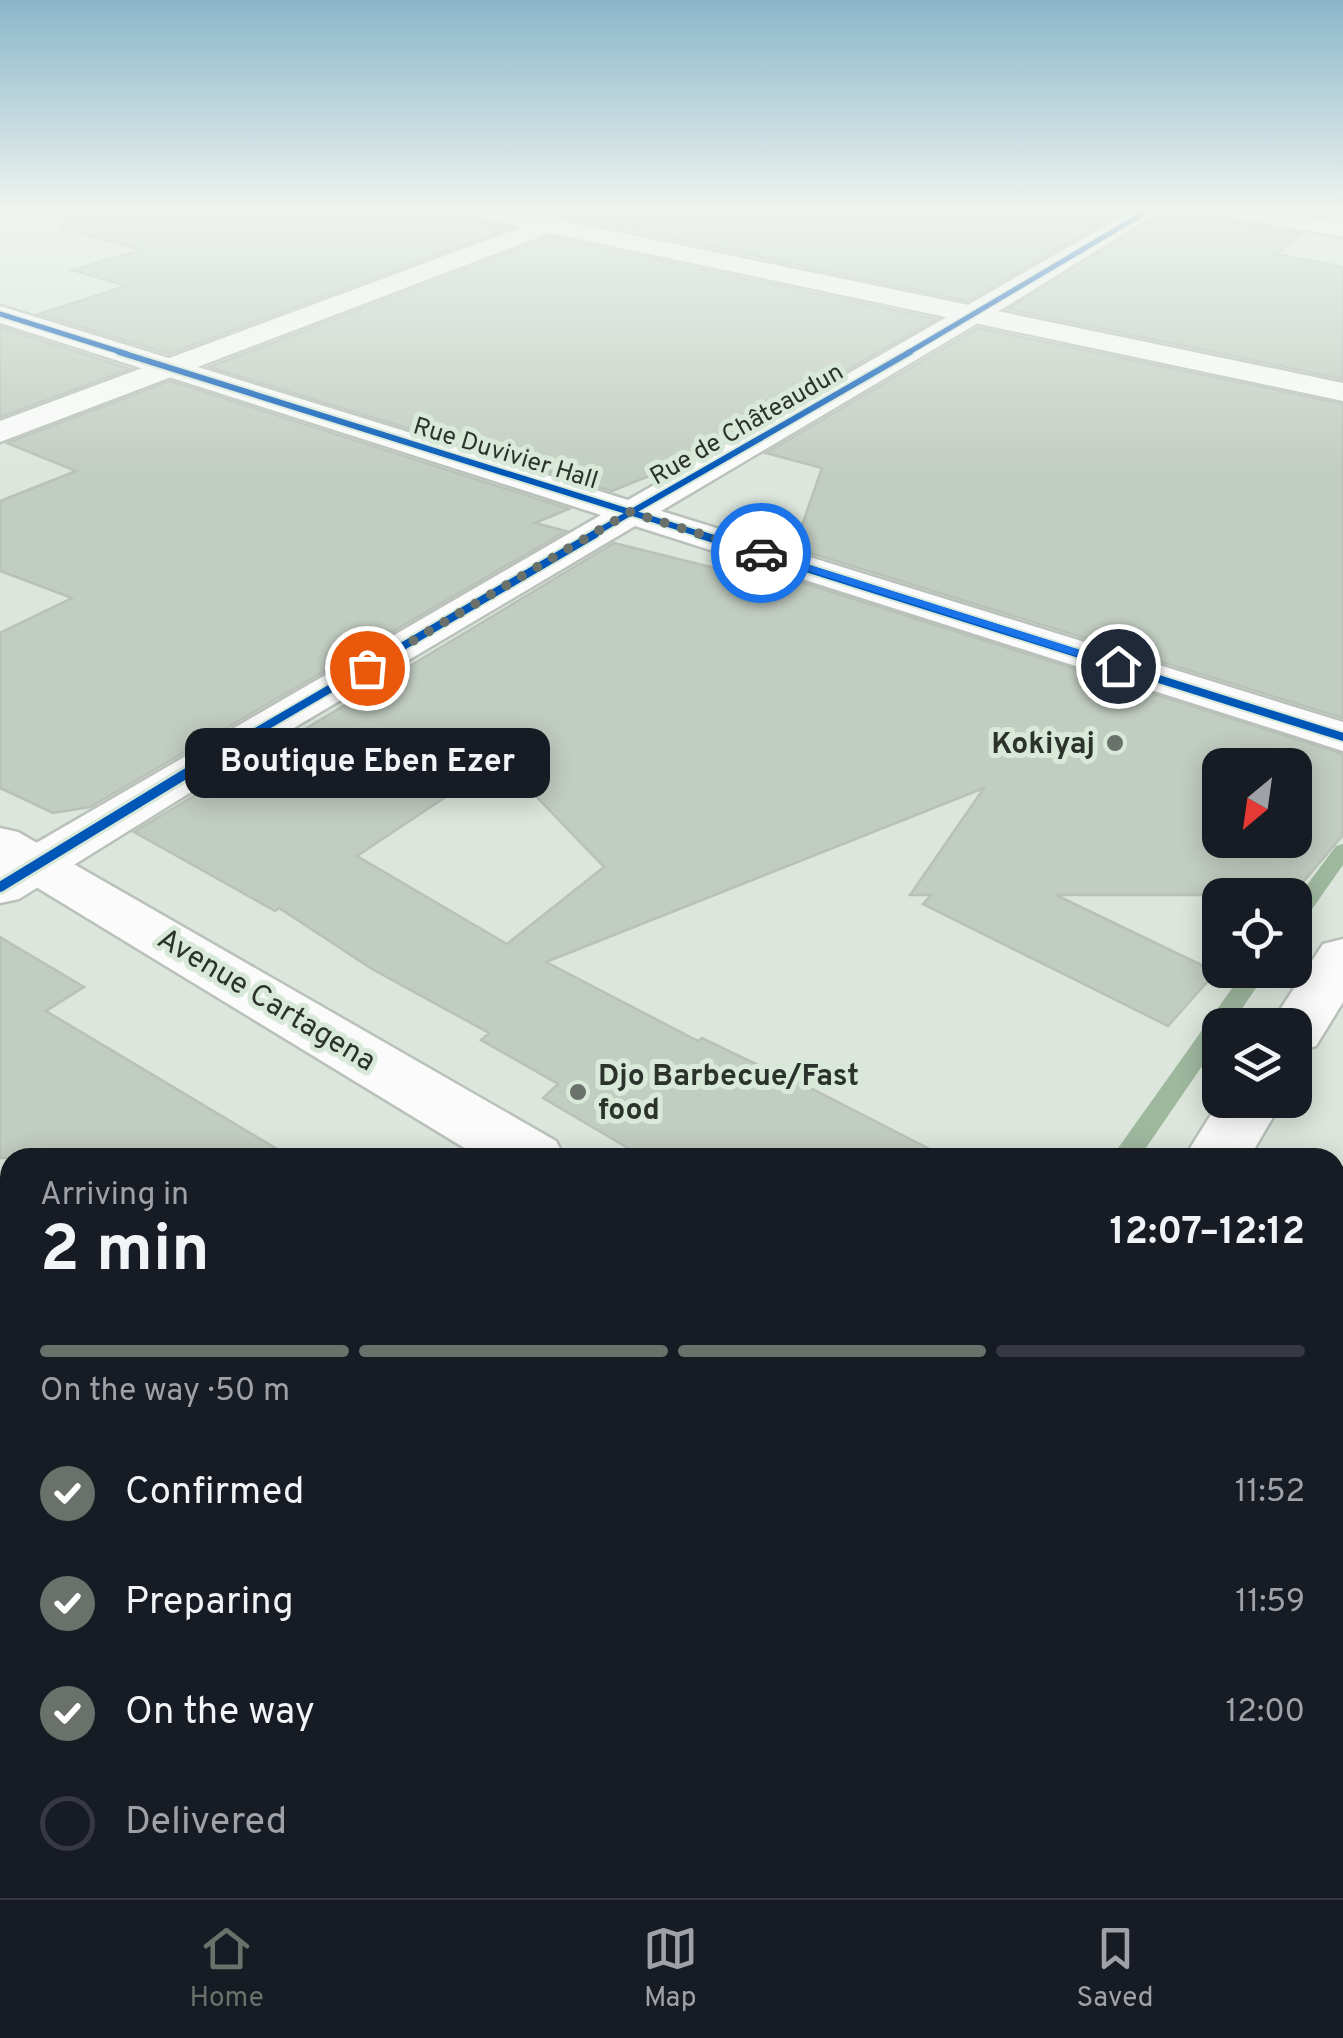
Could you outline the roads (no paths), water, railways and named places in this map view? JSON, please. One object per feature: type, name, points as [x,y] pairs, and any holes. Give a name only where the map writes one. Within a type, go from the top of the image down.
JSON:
[{"type":"street","points":[[0,432],[358,298]]},
{"type":"street","points":[[898,298],[1343,392]]},
{"type":"street","name":"Rue de Châteaudun","points":[[13,864],[1004,298]]},
{"type":"street","name":"Rue Duvivier Hall","points":[[0,314],[1343,736]]},
{"type":"street","name":"Avenue Cartagena","points":[[13,864],[515,1148]]},
{"type":"street","points":[[1310,1008],[1343,957]]},
{"type":"street","points":[[1222,1148],[1241,1118]]},
{"type":"waterway","points":[[1312,893],[1343,850]]},
{"type":"waterway","points":[[1131,1148],[1244,988]]},
{"type":"place","name":"Boutique Eben Ezer","points":[[367,668]]},
{"type":"place","name":"Kokiyaj","points":[[1115,743]]},
{"type":"place","name":"Djo Barbecue/Fast food","points":[[578,1092]]}]
